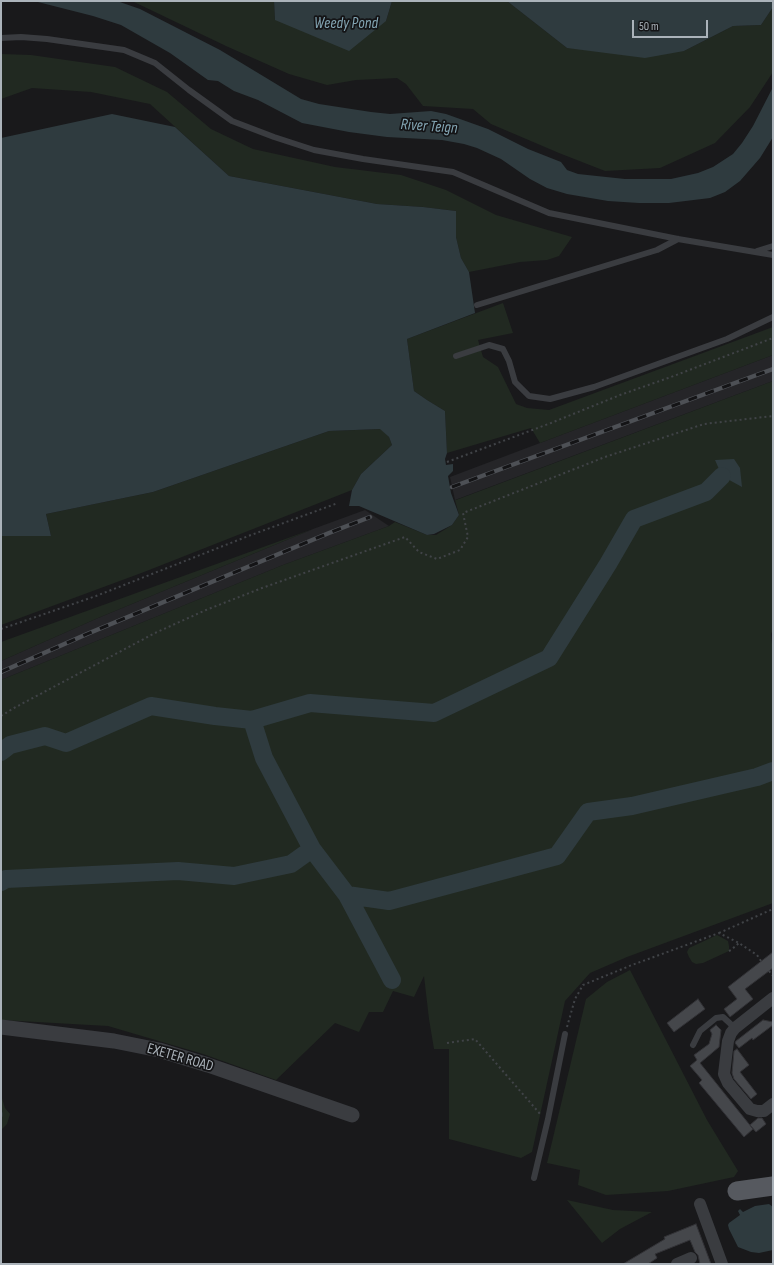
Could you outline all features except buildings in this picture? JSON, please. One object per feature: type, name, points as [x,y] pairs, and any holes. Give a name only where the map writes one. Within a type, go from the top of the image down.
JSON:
[{"type":"main road","points":[[737,1191],[773,1186]]},
{"type":"street","points":[[773,998],[735,1028],[731,1033],[728,1040],[724,1074],[728,1083],[750,1109],[764,1111],[773,1104]]},
{"type":"street","name":"EXETER ROAD","points":[[1,1027],[114,1041],[159,1050],[208,1065],[352,1115]]},
{"type":"street","points":[[700,1204],[722,1264]]},
{"type":"street","points":[[677,1264],[691,1258]]},
{"type":"lane","points":[[1,38],[34,38],[124,50],[155,63],[232,121],[314,150],[363,159],[453,172],[549,213],[678,239],[773,255]]},
{"type":"lane","points":[[477,306],[657,250],[678,239]]},
{"type":"lane","points":[[755,252],[773,246]]},
{"type":"lane","points":[[456,356],[489,345],[503,349],[509,361],[515,382],[529,396],[550,400],[594,388],[727,339],[773,317]]},
{"type":"lane","points":[[693,1046],[700,1031],[716,1018],[724,1017],[735,1028]]},
{"type":"lane","points":[[693,1028],[700,1031]]},
{"type":"lane","points":[[534,1178],[548,1119],[565,1034]]},
{"type":"path","points":[[447,462],[773,338]]},
{"type":"path","points":[[1,716],[155,633],[206,610],[405,537],[419,552],[437,559],[460,550],[468,537],[464,513],[605,457],[704,424],[773,416]]},
{"type":"path","points":[[1,629],[96,596],[251,535],[338,503]]},
{"type":"path","points":[[565,1034],[575,999],[583,985],[719,933],[773,909]]},
{"type":"path","points":[[719,933],[739,943],[757,956],[761,961]]},
{"type":"path","points":[[729,951],[739,943]]},
{"type":"path","points":[[769,971],[773,976]]},
{"type":"path","points":[[447,1043],[475,1039],[541,1116],[548,1119]]},
{"type":"shaded area","points":[[132,1],[274,1],[275,20],[386,21],[392,1],[507,1],[567,48],[684,51],[733,26],[761,25],[773,7],[773,72],[750,107],[715,143],[660,168],[605,171],[491,124],[473,109],[423,106],[406,84],[397,78],[356,80],[327,85],[289,74]]},
{"type":"shaded area","points":[[1,54],[31,55],[115,67],[167,92],[211,129],[253,149],[335,167],[401,175],[446,190],[496,215],[572,237],[559,256],[547,260],[520,262],[469,272],[461,258],[456,237],[456,211],[377,204],[229,176],[150,104],[91,92],[32,88],[1,99]]},
{"type":"shaded area","points":[[503,303],[513,333],[478,340],[483,357],[498,367],[516,404],[527,408],[549,410],[773,327],[773,355],[540,443],[531,428],[447,453],[445,411],[414,391],[407,339]]},
{"type":"shaded area","points":[[773,355],[773,381],[455,500],[450,477]]},
{"type":"shaded area","points":[[773,381],[773,629],[771,634],[773,654],[773,903],[627,957],[590,973],[565,1001],[532,1152],[521,1158],[449,1139],[449,1049],[434,1049],[424,976],[414,997],[393,991],[383,1012],[369,1012],[359,1032],[335,1023],[276,1080],[203,1054],[108,1026],[1,1020],[1,680],[283,565],[389,526],[395,522],[427,535],[436,535],[452,525],[459,515],[455,500]]},
{"type":"shaded area","points":[[381,429],[389,437],[392,445],[361,474],[352,490],[144,572],[1,625],[1,536],[51,536],[46,514],[153,492],[329,431]]},
{"type":"shaded area","points":[[365,510],[389,526],[283,565],[1,680],[1,661],[98,618],[313,529]]},
{"type":"shaded area","points":[[313,529],[98,618],[1,661],[1,642]]},
{"type":"shaded area","points":[[717,935],[728,941],[729,951],[703,963],[696,964],[692,962],[687,952],[689,948]]},
{"type":"shaded area","points":[[630,970],[707,1120],[738,1171],[734,1177],[668,1191],[606,1195],[578,1185],[580,1170],[547,1163],[586,999],[607,982]]},
{"type":"shaded area","points":[[1,1095],[5,1108],[10,1114],[7,1124],[1,1130]]},
{"type":"shaded area","points":[[567,1200],[613,1210],[652,1212],[620,1229],[602,1243]]},
{"type":"water","name":"River Teign","points":[[34,1],[117,1],[140,9],[220,50],[301,99],[319,104],[390,114],[431,111],[446,114],[488,129],[528,149],[561,162],[567,170],[578,174],[625,179],[671,179],[698,173],[713,167],[733,154],[742,143],[753,126],[773,87],[773,137],[760,158],[740,181],[725,192],[710,198],[669,203],[639,203],[608,201],[567,194],[547,188],[530,179],[501,159],[464,144],[442,140],[387,137],[349,132],[302,123],[258,100],[234,91],[218,81],[208,80],[170,53],[121,25],[93,16]]},
{"type":"water","name":"Weedy Pond","points":[[274,1],[392,1],[386,21],[349,51],[275,20]]},
{"type":"water","points":[[507,1],[773,1],[773,7],[761,25],[733,26],[684,51],[645,58],[567,48]]},
{"type":"water","points":[[112,114],[175,127],[229,176],[377,204],[456,211],[456,237],[461,258],[469,272],[475,313],[407,339],[414,391],[445,411],[447,453],[445,459],[446,465],[453,464],[453,471],[448,476],[451,493],[459,515],[452,525],[434,534],[427,535],[359,506],[349,506],[352,490],[361,474],[392,445],[389,437],[380,429],[329,431],[153,492],[46,514],[51,536],[1,536],[1,138]]},
{"type":"water","points":[[734,459],[740,468],[742,487],[722,476],[715,460]]},
{"type":"water","points":[[769,1204],[773,1207],[773,1250],[759,1253],[751,1252],[738,1247],[729,1229],[729,1223],[740,1215],[738,1211],[740,1209],[743,1212],[755,1206]]},
{"type":"waterway","points":[[1,752],[10,745],[45,736],[66,743],[151,706],[252,720],[310,703],[434,713],[549,658],[608,564],[634,519],[706,492],[722,476]]},
{"type":"waterway","points":[[1,882],[6,879],[178,871],[234,876],[291,864],[312,849],[264,758],[252,720]]},
{"type":"waterway","points":[[312,849],[347,895],[389,901],[557,856],[588,812],[632,806],[757,777],[773,771]]},
{"type":"waterway","points":[[347,895],[392,980]]},
{"type":"railway","points":[[452,487],[773,369]]},
{"type":"railway","points":[[1,672],[87,634],[370,517]]}]
